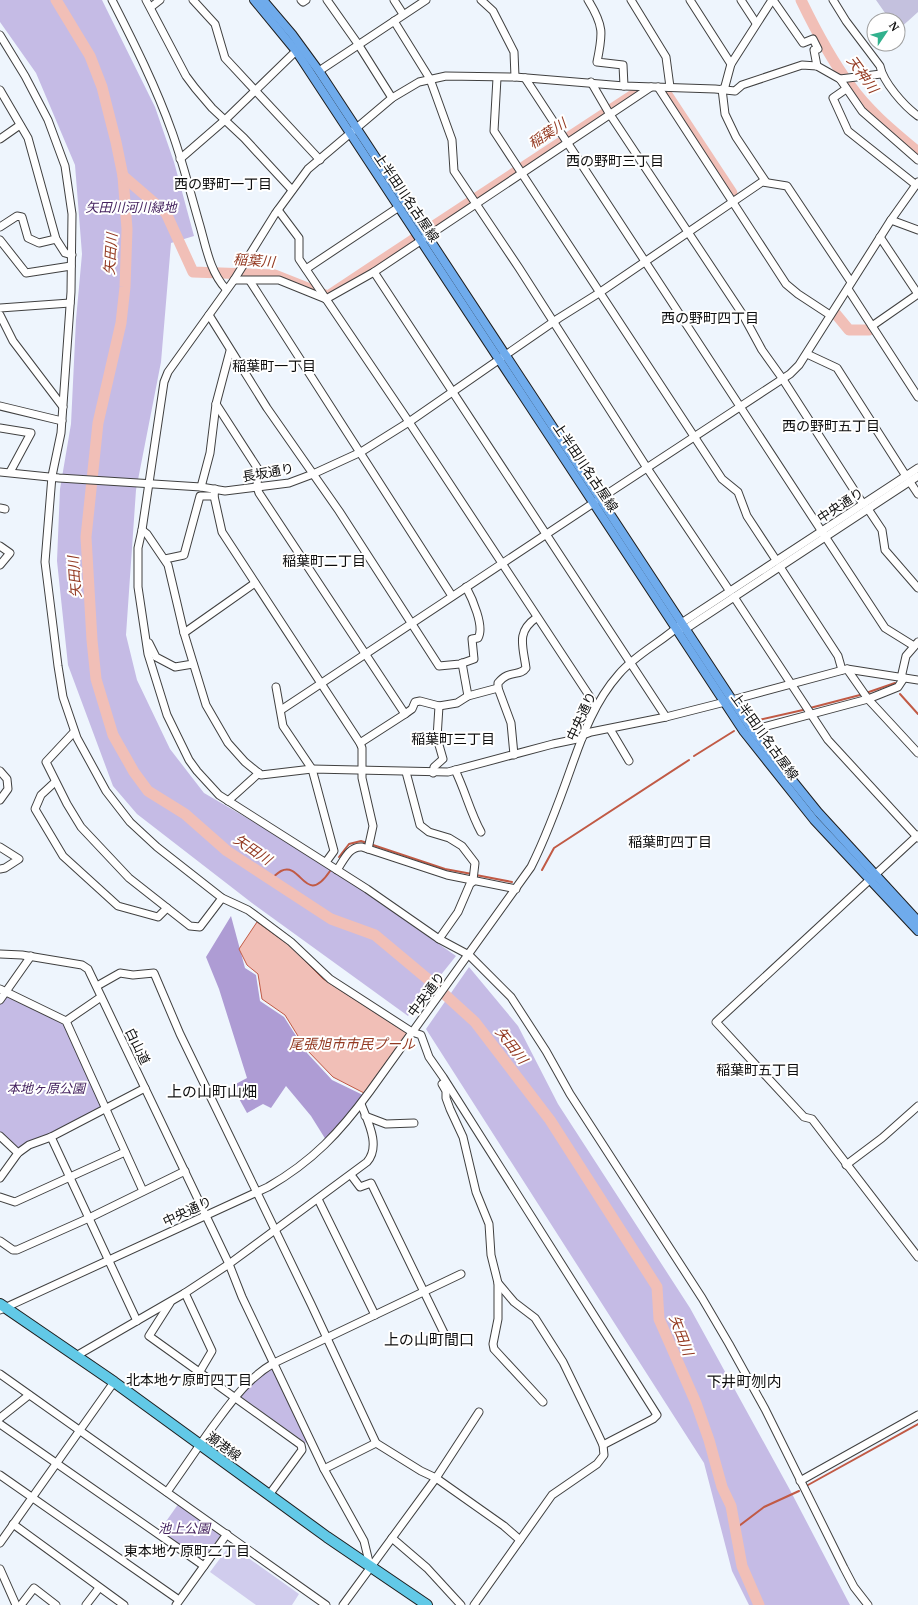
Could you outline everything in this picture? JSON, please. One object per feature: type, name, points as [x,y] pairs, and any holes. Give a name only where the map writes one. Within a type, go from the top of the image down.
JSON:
[{"type":"highway","name":"瀬港線","points":[[1,1306],[114,1382],[269,1495],[427,1605]]},
{"type":"main road","name":"上半田川名古屋線","points":[[254,0],[296,51],[354,132],[598,500],[685,625],[744,732],[814,820],[918,921]]},
{"type":"main road","name":"上半田川名古屋線","points":[[263,0],[292,34],[319,71],[399,208],[424,239]]},
{"type":"main road","name":"上半田川名古屋線","points":[[598,500],[676,629],[728,701],[795,785],[918,931]]},
{"type":"street","points":[[112,0],[137,49],[160,102],[180,159],[213,269],[217,280],[226,289]]},
{"type":"street","points":[[146,0],[186,76],[212,108],[244,138],[292,190]]},
{"type":"street","points":[[150,7],[160,0]]},
{"type":"street","points":[[192,0],[215,24],[225,58],[320,160]]},
{"type":"street","points":[[302,0],[303,2],[306,0]]},
{"type":"street","points":[[327,0],[358,44],[392,98]]},
{"type":"street","points":[[394,0],[403,14]]},
{"type":"street","points":[[319,71],[426,0]]},
{"type":"street","points":[[481,0],[493,11],[514,52],[515,77]]},
{"type":"street","points":[[588,0],[599,18],[602,28],[597,62],[624,65],[624,86]]},
{"type":"street","points":[[631,0],[666,57],[670,87]]},
{"type":"street","points":[[690,0],[731,64]]},
{"type":"street","points":[[741,0],[756,23]]},
{"type":"street","points":[[817,66],[814,50],[818,49],[813,39],[803,43],[773,0],[756,23],[731,64],[723,89],[725,114],[736,138],[766,182],[787,186],[872,326],[918,397]]},
{"type":"street","points":[[833,0],[846,22],[880,66],[881,74],[894,92],[918,116]]},
{"type":"street","points":[[394,21],[430,79],[452,140],[454,171],[473,202],[520,268],[647,468],[729,590]]},
{"type":"street","points":[[0,35],[25,76],[48,120],[64,166],[72,214],[72,266],[62,433],[45,562],[58,666],[64,697],[74,732],[106,791],[130,822],[157,847],[222,898],[248,910],[291,942],[330,979],[412,1032],[421,1035],[435,1067],[657,1415],[653,1419],[603,1446]]},
{"type":"street","points":[[180,159],[226,120],[296,51]]},
{"type":"street","points":[[868,1605],[847,1574],[765,1409],[702,1298],[570,1094],[526,1017],[506,991],[467,958],[326,862],[219,795],[197,771],[181,745],[167,715],[156,683],[146,641],[138,587],[138,548],[164,382],[168,372],[234,279],[238,270],[278,210],[308,169],[354,132],[392,98],[419,82],[446,76],[497,78],[515,77],[591,82],[624,86],[723,89],[735,91],[742,85],[802,65],[817,66],[840,79],[862,111],[918,160]]},
{"type":"street","points":[[840,79],[881,74]]},
{"type":"street","points":[[497,78],[494,131],[722,479],[738,492],[747,516],[838,656],[844,670],[868,699],[918,753]]},
{"type":"street","points":[[525,78],[885,628],[916,644],[906,656],[902,678],[898,686],[868,699],[810,713],[752,730]]},
{"type":"street","points":[[591,82],[609,112],[743,315],[762,350],[882,530],[885,550],[918,588]]},
{"type":"street","points":[[234,279],[250,281],[279,280],[324,295],[374,272],[424,239],[473,202],[609,112],[655,87]]},
{"type":"street","points":[[655,87],[734,202],[786,284],[798,294],[830,315]]},
{"type":"street","points":[[281,710],[790,374],[799,365],[890,220],[917,184],[848,130],[833,98],[846,88]]},
{"type":"street","points":[[0,90],[28,138],[56,240],[65,253],[72,255]]},
{"type":"street","points":[[0,139],[20,125]]},
{"type":"street","name":"長坂通り","points":[[0,472],[147,484],[201,486],[215,492],[289,483],[313,474],[361,452],[409,422],[504,358],[553,322],[646,262],[688,231],[734,202],[762,182],[766,182]]},
{"type":"street","points":[[306,269],[399,208]]},
{"type":"street","points":[[278,210],[299,238],[299,259],[409,422],[536,618],[596,706]]},
{"type":"street","points":[[0,227],[16,216],[22,217],[28,238],[39,243],[56,240]]},
{"type":"street","points":[[890,220],[918,230]]},
{"type":"street","points":[[872,326],[918,294],[880,237]]},
{"type":"street","points":[[0,240],[26,273],[72,266]]},
{"type":"street","points":[[374,272],[545,535],[666,717]]},
{"type":"street","points":[[250,281],[452,596]]},
{"type":"street","points":[[0,308],[70,303]]},
{"type":"street","points":[[0,315],[13,341],[63,407]]},
{"type":"street","points":[[209,315],[230,351],[439,666],[445,667],[474,659],[472,639],[478,638],[480,635],[478,616],[466,587]]},
{"type":"street","points":[[201,486],[210,454],[216,404],[230,351]]},
{"type":"street","points":[[806,354],[837,368],[918,494]]},
{"type":"street","points":[[216,404],[258,469],[257,487],[259,493],[405,714]]},
{"type":"street","points":[[0,406],[62,421]]},
{"type":"street","points":[[0,428],[31,433],[10,472]]},
{"type":"street","name":"中央通り","points":[[685,625],[729,590],[778,563],[823,534],[908,479],[918,468]]},
{"type":"street","name":"中央通り","points":[[908,479],[918,476]]},
{"type":"street","points":[[165,559],[184,555],[200,496],[215,492],[222,532],[360,743],[362,748],[362,771],[373,826],[369,845]]},
{"type":"street","points":[[142,530],[165,559],[184,633],[206,705],[218,727],[236,752],[261,775],[312,769],[434,773],[454,770],[514,755],[583,737],[592,732],[666,717],[792,685],[844,670],[918,680]]},
{"type":"street","points":[[0,546],[10,553],[0,565]]},
{"type":"street","name":"中央通り","points":[[1,1306],[109,1261],[256,1193],[297,1168],[327,1144],[360,1104],[412,1032],[419,1025],[531,867],[544,841],[596,706],[619,674],[630,663],[676,629],[734,597],[778,563]]},
{"type":"street","points":[[184,633],[255,583]]},
{"type":"street","points":[[734,597],[828,740],[918,836],[716,1022],[804,1117],[812,1119],[918,1257]]},
{"type":"street","points":[[514,755],[512,723],[498,688],[498,683],[503,676],[521,672],[526,668],[522,636],[525,627],[536,618]]},
{"type":"street","points":[[146,641],[160,660],[175,667],[193,664]]},
{"type":"street","points":[[462,663],[468,696]]},
{"type":"street","points":[[276,687],[283,726],[312,769],[334,851],[326,862]]},
{"type":"street","points":[[360,743],[412,709],[415,702],[420,701],[439,706],[457,703],[468,696],[498,688]]},
{"type":"street","points":[[434,773],[434,766],[442,758],[437,738],[439,706]]},
{"type":"street","points":[[610,729],[629,761]]},
{"type":"street","points":[[74,732],[46,762],[55,782],[81,827],[129,878],[190,926],[200,927],[222,898]]},
{"type":"street","points":[[454,770],[465,793],[472,815],[481,832]]},
{"type":"street","points":[[0,771],[7,779],[8,789],[0,800]]},
{"type":"street","points":[[406,772],[420,825],[429,832],[449,838],[462,846],[475,863],[474,878],[454,920],[439,939]]},
{"type":"street","points":[[228,801],[259,773]]},
{"type":"street","points":[[55,782],[41,796],[35,809],[63,856],[118,906],[158,917],[167,908]]},
{"type":"street","points":[[338,870],[354,848],[369,845],[447,875],[474,878],[516,889]]},
{"type":"street","points":[[0,847],[19,859],[5,868],[0,869]]},
{"type":"street","name":"白山道","points":[[0,954],[31,956],[82,965],[88,969],[229,1264],[242,1297],[324,1469],[364,1541],[370,1566]]},
{"type":"street","points":[[0,1000],[3,991],[31,956]]},
{"type":"street","points":[[97,986],[120,973],[133,975],[154,973],[180,1034],[376,1443],[421,1471],[436,1478],[504,1526],[520,1540]]},
{"type":"street","points":[[3,991],[66,1021],[143,1191]]},
{"type":"street","points":[[66,1021],[101,997]]},
{"type":"street","points":[[435,1067],[435,1073],[446,1091],[446,1098],[450,1109],[463,1137],[476,1192],[488,1224],[491,1255],[498,1283],[498,1319],[493,1344],[494,1349],[544,1402]]},
{"type":"street","points":[[0,1178],[18,1153],[29,1145],[51,1137],[145,1088]]},
{"type":"street","points":[[76,1356],[185,1294],[275,1232],[367,1162],[372,1157],[374,1150],[373,1140],[360,1104]]},
{"type":"street","points":[[846,1165],[882,1138],[918,1106]]},
{"type":"street","points":[[365,1116],[386,1124],[414,1123]]},
{"type":"street","points":[[0,1136],[18,1153]]},
{"type":"street","points":[[51,1137],[137,1321]]},
{"type":"street","points":[[0,1197],[16,1202],[125,1152]]},
{"type":"street","points":[[0,1241],[13,1250],[17,1250],[89,1218],[185,1172]]},
{"type":"street","points":[[351,1175],[357,1186],[360,1187],[372,1182],[445,1335]]},
{"type":"street","points":[[318,1199],[375,1315]]},
{"type":"street","points":[[167,1492],[234,1398],[249,1381],[274,1363],[461,1274]]},
{"type":"street","points":[[474,1605],[552,1495],[596,1464],[604,1455],[603,1446],[575,1385],[535,1318],[514,1302],[498,1283]]},
{"type":"street","points":[[185,1294],[212,1351],[199,1373]]},
{"type":"street","points":[[171,1301],[149,1336],[301,1445],[302,1450],[269,1495]]},
{"type":"street","points":[[0,1374],[326,1605]]},
{"type":"street","points":[[0,1543],[114,1382]]},
{"type":"street","points":[[0,1418],[29,1395]]},
{"type":"street","points":[[343,1605],[370,1566],[436,1478],[479,1412]]},
{"type":"street","points":[[800,1481],[918,1415]]},
{"type":"street","points":[[0,1424],[57,1462],[204,1566]]},
{"type":"street","points":[[324,1469],[376,1443]]},
{"type":"street","points":[[0,1475],[177,1603],[226,1534]]},
{"type":"street","points":[[13,1524],[124,1605]]},
{"type":"street","points":[[392,1538],[428,1568],[461,1605]]},
{"type":"street","points":[[0,1568],[16,1605]]},
{"type":"street","points":[[21,1605],[34,1588],[56,1605]]},
{"type":"street","points":[[86,1605],[99,1588]]},
{"type":"green space","name":"矢田川河川緑地","points":[[0,0],[102,0],[155,107],[174,162],[194,236],[171,243],[161,362],[136,490],[126,635],[137,680],[170,749],[204,793],[319,860],[456,956],[408,1016],[252,903],[137,814],[113,786],[68,665],[57,561],[60,489],[71,424],[76,320],[82,254],[75,165],[36,73],[0,22]]},
{"type":"green space","points":[[469,967],[518,1026],[558,1104],[690,1308],[790,1490],[850,1605],[749,1605],[732,1571],[704,1463],[426,1029]]},
{"type":"green space","name":"本地ヶ原公園","points":[[6,993],[66,1021],[106,1109],[18,1153],[0,1136],[0,1001]]},
{"type":"green space","points":[[273,1366],[309,1445],[241,1397],[251,1383]]},
{"type":"green space","name":"池上公園","points":[[179,1503],[221,1535],[202,1560],[160,1530]]},
{"type":"shaded area","points":[[876,0],[918,0],[918,12],[906,23],[906,12],[884,12]]},
{"type":"shaded area","points":[[231,916],[245,968],[256,975],[260,1001],[284,1017],[307,1053],[332,1080],[363,1095],[326,1140],[311,1116],[286,1086],[271,1108],[263,1104],[247,1113],[232,1086],[247,1078],[219,989],[206,957]]},
{"type":"shaded area","points":[[230,1545],[299,1594],[292,1605],[256,1605],[210,1572]]},
{"type":"water","name":"尾張旭市市民プール","points":[[257,922],[289,945],[323,979],[407,1033],[364,1093],[333,1077],[306,1049],[285,1015],[262,999],[258,974],[247,965],[239,949]]},
{"type":"waterway","name":"矢田川","points":[[56,0],[90,56],[102,87],[123,176],[127,229],[125,287],[121,323],[98,423],[86,537],[92,640],[96,679],[113,735],[134,772],[148,791],[185,814],[227,851],[331,919],[375,935],[430,981],[475,1022],[550,1120],[657,1287],[659,1319],[696,1403],[709,1440],[722,1487],[731,1506],[742,1566],[759,1605]]},
{"type":"waterway","name":"天神川","points":[[801,0],[830,54],[857,95],[882,121],[918,152]]},
{"type":"waterway","name":"稲葉川","points":[[429,229],[642,89]]},
{"type":"waterway","name":"稲葉川","points":[[664,90],[732,193]]},
{"type":"waterway","name":"稲葉川","points":[[123,176],[166,213],[193,272],[275,275],[328,296],[414,239]]},
{"type":"waterway","name":"稲葉川","points":[[835,313],[849,330],[869,330]]},
{"type":"waterway","points":[[866,693],[895,683]]},
{"type":"waterway","points":[[900,694],[918,714]]},
{"type":"waterway","points":[[810,708],[860,695]]},
{"type":"waterway","points":[[759,720],[803,710]]},
{"type":"waterway","points":[[694,756],[734,731]]},
{"type":"waterway","points":[[542,870],[554,848],[689,760]]},
{"type":"waterway","points":[[339,857],[349,844],[361,841],[445,869],[472,874]]},
{"type":"waterway","points":[[271,879],[281,871],[288,870],[294,872],[309,885],[315,885],[322,881],[330,871]]},
{"type":"waterway","points":[[476,875],[512,882]]},
{"type":"waterway","points":[[808,1485],[918,1424]]},
{"type":"waterway","points":[[735,1529],[764,1507],[799,1491]]},
{"type":"district","name":"西の野町三丁目","points":[[615,160]]},
{"type":"district","name":"西の野町一丁目","points":[[223,183]]},
{"type":"district","name":"西の野町四丁目","points":[[710,317]]},
{"type":"district","name":"稲葉町一丁目","points":[[274,365]]},
{"type":"district","name":"西の野町五丁目","points":[[831,425]]},
{"type":"district","name":"稲葉町二丁目","points":[[324,560]]},
{"type":"district","name":"稲葉町三丁目","points":[[453,738]]},
{"type":"district","name":"稲葉町四丁目","points":[[670,841]]},
{"type":"district","name":"稲葉町五丁目","points":[[758,1069]]},
{"type":"district","name":"上の山町山畑","points":[[212,1091]]},
{"type":"district","name":"上の山町間口","points":[[429,1339]]},
{"type":"district","name":"北本地ケ原町四丁目","points":[[189,1379]]},
{"type":"district","name":"下井町刎内","points":[[744,1381]]},
{"type":"district","name":"東本地ケ原町二丁目","points":[[187,1550]]}]
